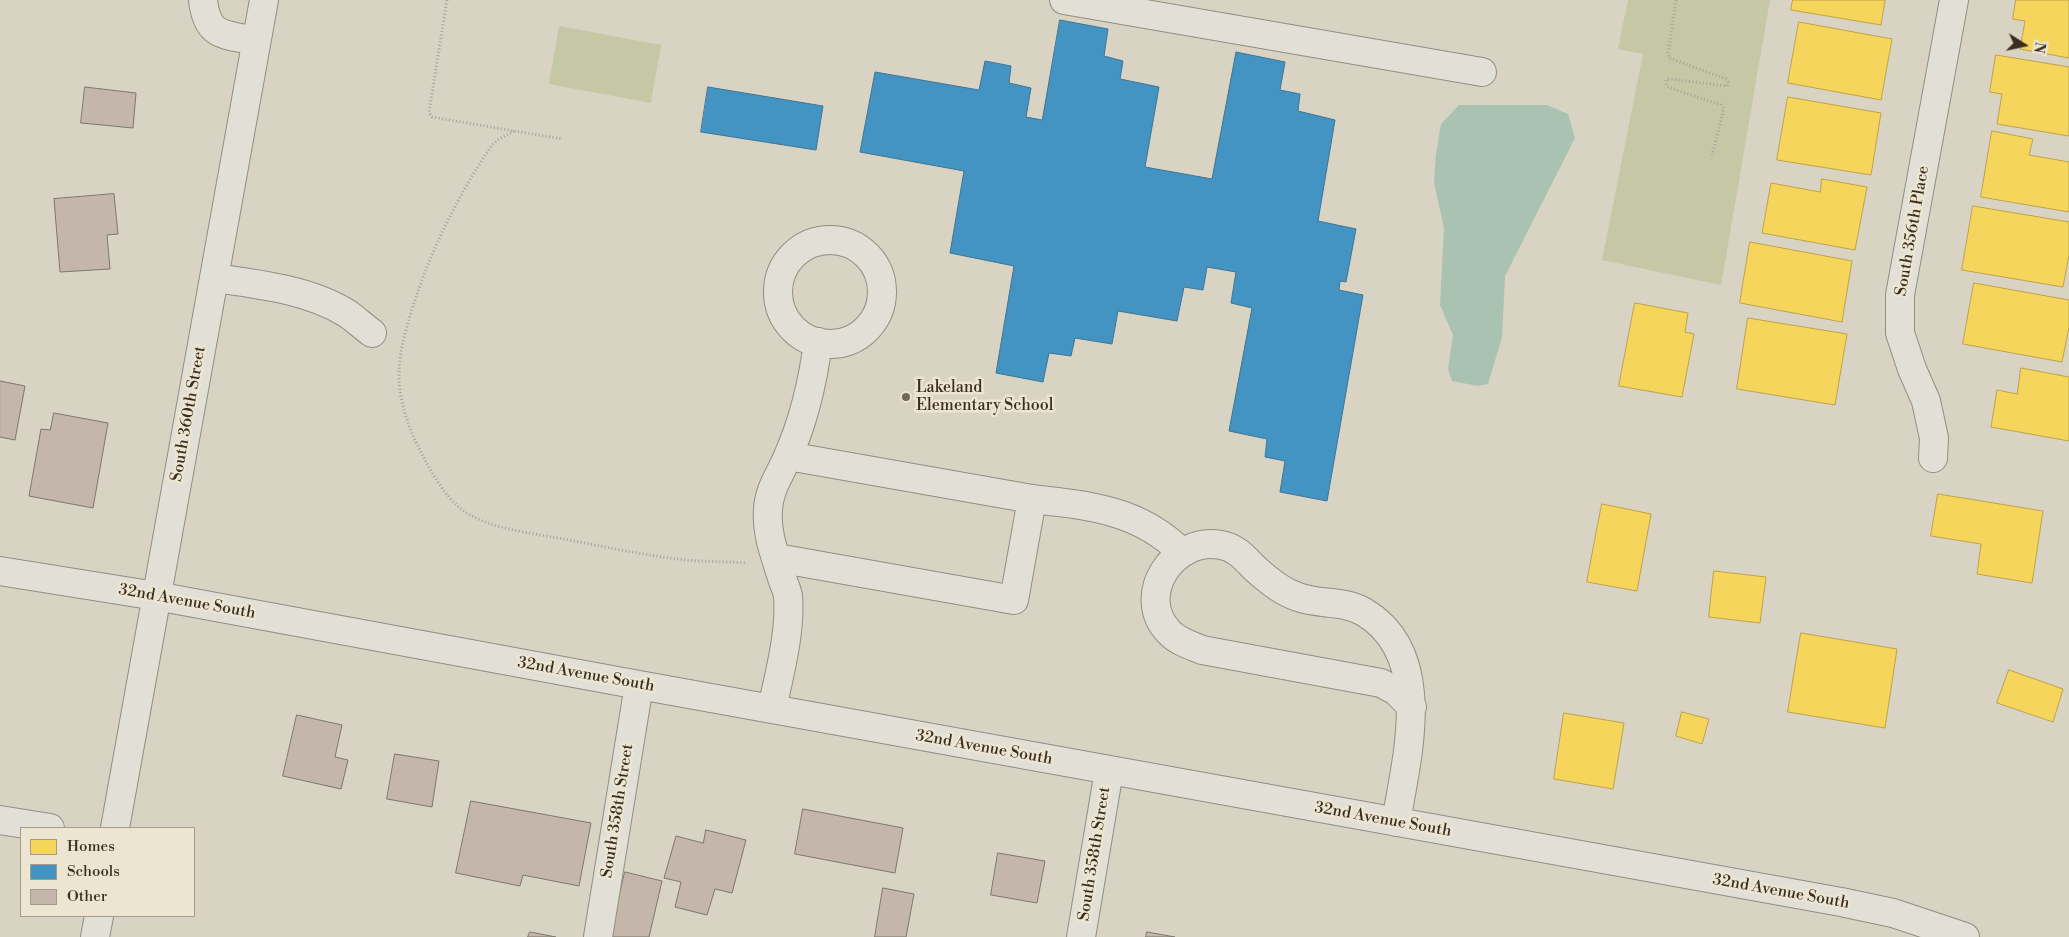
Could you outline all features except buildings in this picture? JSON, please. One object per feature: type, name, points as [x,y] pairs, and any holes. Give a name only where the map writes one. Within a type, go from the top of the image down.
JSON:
[{"type":"street","points":[[203,0],[209,24],[220,33],[256,41]]},
{"type":"street","name":"South 360th Street","points":[[115,827],[264,0]]},
{"type":"street","points":[[1064,0],[1482,72]]},
{"type":"street","name":"South 356th Place","points":[[1933,458],[1934,438],[1926,401],[1912,369],[1900,333],[1900,295],[1954,0]]},
{"type":"street","points":[[215,278],[271,286],[307,296],[347,314],[372,333]]},
{"type":"street","points":[[772,709],[787,622],[788,595],[778,562],[771,548],[768,530],[768,507],[774,483],[788,456],[807,402],[818,342]]},
{"type":"street","points":[[788,456],[1032,499],[1089,505],[1117,513],[1142,524],[1173,544],[1181,552]]},
{"type":"street","points":[[778,562],[1014,600],[1032,499]]},
{"type":"street","points":[[1396,822],[1407,754],[1412,707],[1408,674],[1396,644],[1381,624],[1363,611],[1341,604],[1300,598],[1280,590],[1258,572],[1240,553],[1222,545],[1202,543],[1181,552],[1168,565],[1158,582],[1155,600],[1160,618],[1168,632],[1180,641],[1202,650],[1381,683],[1396,691],[1412,707]]},
{"type":"street","name":"32nd Avenue South","points":[[0,571],[156,596],[639,686],[1841,902],[1893,913],[1965,937]]},
{"type":"street","name":"South 358th Street","points":[[598,937],[639,686]]},
{"type":"street","name":"South 358th Street","points":[[1082,937],[1109,770]]},
{"type":"street","points":[[0,820],[44,827]]},
{"type":"street","points":[[96,937],[99,917]]},
{"type":"path","points":[[447,0],[429,112],[432,117],[562,140]]},
{"type":"path","points":[[1676,0],[1669,58],[1726,79],[1728,82],[1727,86],[1666,80],[1668,87],[1721,105],[1724,108],[1712,155]]},
{"type":"path","points":[[514,131],[492,145],[450,217],[431,257],[403,341],[399,375],[403,409],[414,440],[430,470],[449,496],[463,511],[483,522],[679,560],[778,562]]},
{"type":"shaded area","points":[[1628,0],[1770,0],[1721,285],[1602,260],[1643,54],[1618,49]]},
{"type":"shaded area","points":[[559,26],[661,45],[651,103],[549,84]]},
{"type":"shaded area","points":[[1459,105],[1547,105],[1568,114],[1575,138],[1505,276],[1502,337],[1488,384],[1478,386],[1452,381],[1448,369],[1453,335],[1440,305],[1444,228],[1434,183],[1436,154],[1441,124]]},
{"type":"place","name":"Lakeland Elementary School","points":[[906,397]]}]
